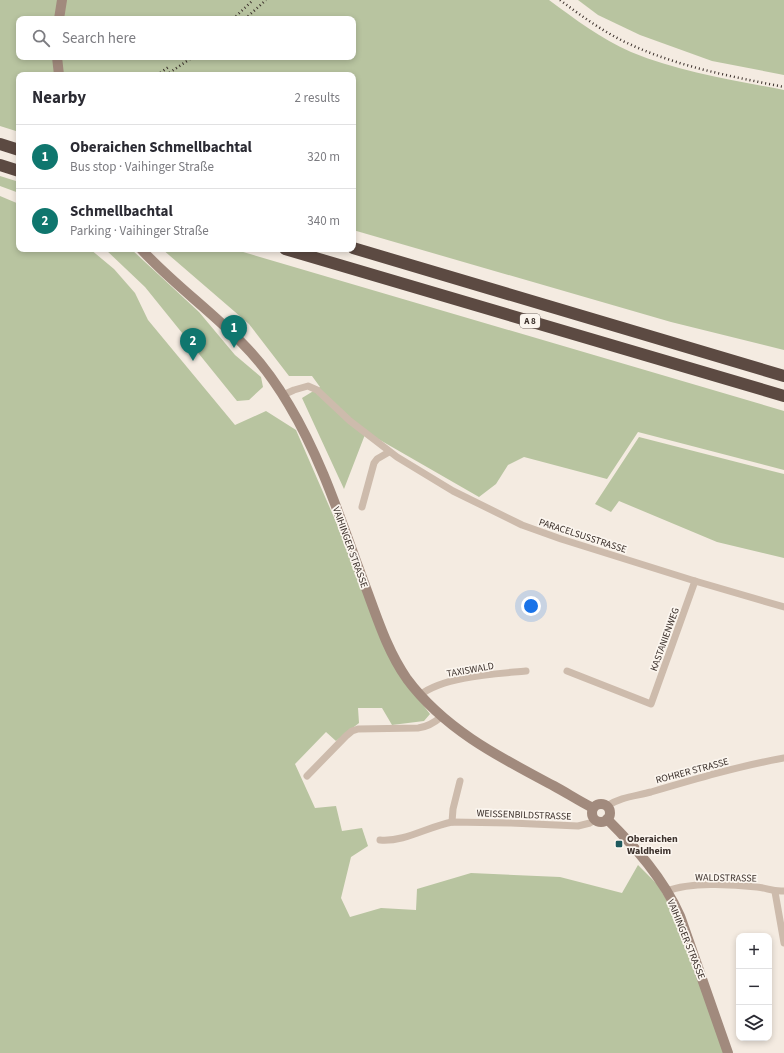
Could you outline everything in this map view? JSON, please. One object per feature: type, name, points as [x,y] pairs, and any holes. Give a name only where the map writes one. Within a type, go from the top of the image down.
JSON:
[{"type":"highway","points":[[0,144],[16,149]]},
{"type":"highway","points":[[0,165],[16,170]]},
{"type":"highway","name":"A 8","points":[[356,249],[784,376]]},
{"type":"highway","name":"A 8","points":[[295,252],[784,396]]},
{"type":"main road","points":[[59,16],[62,0]]},
{"type":"main road","points":[[57,60],[59,72]]},
{"type":"main road","name":"VAIHINGER STRASSE","points":[[144,252],[166,274],[241,341],[266,370],[283,395],[301,425],[321,467],[384,637],[407,678],[420,695],[441,717],[475,742],[593,808]]},
{"type":"main road","points":[[600,803],[607,806],[610,812],[607,819],[602,822],[594,820],[591,814],[593,808],[600,803]]},
{"type":"main road","name":"VAIHINGER STRASSE","points":[[607,819],[633,846],[654,872],[667,891],[680,916],[728,1053]]},
{"type":"street","name":"PARACELSUSSTRASSE","points":[[283,395],[308,386],[317,390],[350,421],[389,452],[452,491],[522,525],[561,539],[695,581],[784,606]]},
{"type":"street","points":[[362,507],[374,463],[377,459],[389,452]]},
{"type":"street","name":"KASTANIENWEG","points":[[567,671],[651,704],[695,581]]},
{"type":"street","name":"TAXISWALD","points":[[420,695],[426,690],[443,684],[478,676],[526,671]]},
{"type":"street","points":[[307,776],[352,731],[358,729],[424,727],[441,717]]},
{"type":"street","name":"ROHRER STRASSE","points":[[607,806],[621,799],[764,761],[784,758]]},
{"type":"street","points":[[452,822],[452,809],[460,781]]},
{"type":"street","name":"WEISSENBILDSTRASSE","points":[[380,840],[400,839],[452,822],[578,826],[590,823],[594,820]]},
{"type":"street","name":"WALDSTRASSE","points":[[667,891],[688,886],[724,885],[762,887],[775,892],[784,891]]},
{"type":"street","points":[[775,892],[784,943]]},
{"type":"green space","points":[[0,0],[549,0],[599,35],[631,52],[687,70],[784,90],[784,350],[671,322],[356,231],[356,72],[16,72],[16,131],[0,126]]},
{"type":"green space","points":[[578,0],[784,0],[784,75],[712,61],[640,35],[598,15]]},
{"type":"green space","points":[[0,176],[16,181],[16,192],[0,186]]},
{"type":"green space","points":[[0,196],[16,203],[16,252],[94,252],[114,269],[135,293],[148,320],[235,425],[266,411],[296,430],[406,683],[430,714],[424,721],[392,725],[382,708],[358,708],[359,723],[336,741],[326,732],[295,764],[315,808],[336,806],[342,831],[362,828],[368,846],[351,857],[341,898],[350,917],[381,908],[416,910],[417,889],[471,873],[560,877],[622,893],[638,865],[657,884],[672,909],[725,1053],[0,1053]]},
{"type":"green space","points":[[108,252],[134,252],[199,312],[235,355],[261,377],[263,387],[249,400],[237,401],[145,287]]},
{"type":"green space","points":[[165,252],[243,252],[784,411],[784,470],[638,432],[607,479],[524,457],[508,465],[496,484],[479,497],[366,432],[344,489],[302,398],[320,387],[312,376],[289,376],[249,324]]},
{"type":"green space","points":[[639,437],[784,474],[784,558],[717,542],[619,501],[611,512],[595,504]]},
{"type":"railway","points":[[236,16],[253,0]]},
{"type":"railway","points":[[248,16],[266,0]]},
{"type":"railway","points":[[560,0],[607,32],[642,50],[682,64],[743,79],[784,87]]},
{"type":"railway","points":[[170,72],[188,60]]},
{"type":"railway","points":[[161,72],[170,66]]},
{"type":"place","name":"Oberaichen Schmellbachtal","points":[[234,348]]},
{"type":"place","name":"Schmellbachtal","points":[[193,361]]},
{"type":"place","name":"Oberaichen Waldheim","points":[[619,844]]}]
